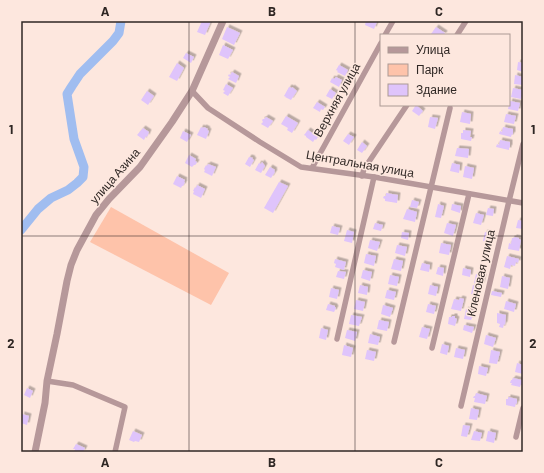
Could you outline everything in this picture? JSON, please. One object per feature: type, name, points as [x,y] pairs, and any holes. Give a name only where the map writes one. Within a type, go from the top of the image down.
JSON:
[{"type":"street","name":"улица Азина","points":[[34,452],[45,403],[47,381],[66,281],[77,250],[96,215],[109,199],[140,167],[192,91],[222,21]]},
{"type":"street","points":[[386,34],[393,21]]},
{"type":"street","points":[[458,34],[466,21]]},
{"type":"street","name":"Верхняя улица","points":[[312,168],[380,45]]},
{"type":"street","name":"Центральная улица","points":[[192,91],[208,108],[302,167],[374,177],[523,203]]},
{"type":"street","points":[[362,176],[364,169],[406,106]]},
{"type":"street","points":[[394,342],[450,108]]},
{"type":"street","name":"Кленовая улица","points":[[461,406],[508,201],[523,144]]},
{"type":"street","points":[[337,339],[374,177]]},
{"type":"street","points":[[432,348],[469,194]]},
{"type":"street","points":[[47,381],[74,385],[125,407],[115,452]]},
{"type":"street","points":[[516,437],[523,408]]},
{"type":"green space","points":[[111,207],[229,273],[211,305],[90,242]]},
{"type":"building","points":[[202,21],[211,21],[205,35],[197,32]]},
{"type":"building","points":[[366,21],[377,22],[374,29],[365,25]]},
{"type":"building","points":[[227,27],[240,33],[234,45],[222,39]]},
{"type":"building","points":[[436,27],[445,33],[444,34],[431,34]]},
{"type":"building","points":[[223,45],[233,50],[228,59],[219,55]]},
{"type":"building","points":[[186,53],[194,57],[191,63],[183,58]]},
{"type":"building","points":[[518,62],[523,63],[523,72],[517,70]]},
{"type":"building","points":[[177,63],[184,68],[177,81],[169,77]]},
{"type":"building","points":[[339,65],[348,70],[345,76],[337,72],[338,71],[336,70]]},
{"type":"building","points":[[232,72],[239,76],[236,83],[228,79],[230,77],[228,76],[229,74],[230,75]]},
{"type":"building","points":[[515,75],[523,77],[523,85],[514,84]]},
{"type":"building","points":[[336,77],[342,80],[339,87],[330,82],[332,78],[334,79]]},
{"type":"building","points":[[226,84],[233,88],[228,96],[223,93],[225,91],[223,90]]},
{"type":"building","points":[[289,87],[292,87],[297,91],[291,100],[284,96]]},
{"type":"building","points":[[513,88],[523,90],[521,99],[511,97]]},
{"type":"building","points":[[330,89],[336,93],[332,99],[326,96]]},
{"type":"building","points":[[147,91],[154,96],[148,105],[141,100]]},
{"type":"building","points":[[510,101],[520,103],[518,111],[508,109],[510,106]]},
{"type":"building","points":[[317,102],[325,107],[323,110],[321,109],[320,112],[313,108]]},
{"type":"building","points":[[415,106],[417,106],[423,111],[419,116],[412,111]]},
{"type":"building","points":[[462,112],[471,114],[470,124],[460,122]]},
{"type":"building","points":[[506,114],[516,116],[514,124],[504,122]]},
{"type":"building","points":[[286,116],[298,123],[292,133],[287,130],[288,128],[281,124]]},
{"type":"building","points":[[266,117],[273,121],[268,128],[261,124],[263,122],[262,120]]},
{"type":"building","points":[[430,117],[438,118],[435,129],[428,127]]},
{"type":"building","points":[[201,127],[208,129],[207,130],[209,131],[206,139],[197,135]]},
{"type":"building","points":[[503,127],[513,129],[513,135],[512,134],[511,137],[499,134],[500,131],[502,132]]},
{"type":"building","points":[[143,128],[149,132],[144,140],[137,135]]},
{"type":"building","points":[[308,130],[318,137],[313,142],[304,135]]},
{"type":"building","points":[[463,130],[471,131],[471,141],[461,139],[461,133],[463,133]]},
{"type":"building","points":[[183,131],[191,135],[187,142],[180,138]]},
{"type":"building","points":[[348,134],[354,137],[349,145],[343,141]]},
{"type":"building","points":[[500,140],[510,142],[509,150],[496,147],[497,144],[499,145]]},
{"type":"building","points":[[362,142],[367,146],[362,153],[357,150]]},
{"type":"building","points":[[457,148],[469,149],[468,158],[455,156]]},
{"type":"building","points":[[189,155],[196,159],[195,161],[197,162],[192,167],[185,163]]},
{"type":"building","points":[[249,157],[253,158],[252,159],[254,160],[250,167],[245,164]]},
{"type":"building","points":[[262,162],[265,166],[261,173],[255,170],[259,163],[261,164]]},
{"type":"building","points":[[452,163],[460,165],[459,173],[450,171]]},
{"type":"building","points":[[208,164],[216,167],[212,176],[204,172],[206,165],[207,166]]},
{"type":"building","points":[[465,166],[474,168],[472,179],[463,177]]},
{"type":"building","points":[[270,167],[275,170],[271,178],[265,175]]},
{"type":"building","points":[[177,176],[185,180],[181,188],[173,184]]},
{"type":"building","points":[[279,182],[288,186],[273,213],[264,208]]},
{"type":"building","points":[[197,185],[205,189],[201,198],[193,194],[193,191]]},
{"type":"building","points":[[386,193],[398,195],[397,203],[385,201],[383,198],[386,196]]},
{"type":"building","points":[[412,200],[419,202],[417,208],[410,207]]},
{"type":"building","points":[[438,204],[444,206],[441,218],[435,217]]},
{"type":"building","points":[[452,204],[461,206],[460,213],[451,210]]},
{"type":"building","points":[[488,208],[494,209],[493,216],[486,215]]},
{"type":"building","points":[[407,209],[417,212],[415,222],[403,219]]},
{"type":"building","points":[[476,213],[484,215],[481,225],[473,223]]},
{"type":"building","points":[[518,220],[523,221],[523,229],[516,228]]},
{"type":"building","points":[[375,223],[383,225],[381,231],[373,229]]},
{"type":"building","points":[[447,223],[456,225],[453,236],[444,233]]},
{"type":"building","points":[[332,226],[340,228],[338,235],[330,233]]},
{"type":"building","points":[[347,230],[354,232],[352,243],[344,241]]},
{"type":"building","points":[[402,232],[409,233],[408,240],[401,238]]},
{"type":"building","points":[[485,232],[493,234],[491,243],[483,241]]},
{"type":"building","points":[[514,237],[521,240],[519,251],[508,249],[509,243],[511,244],[512,238]]},
{"type":"building","points":[[370,240],[380,242],[377,251],[368,248]]},
{"type":"building","points":[[441,243],[451,245],[449,255],[439,253]]},
{"type":"building","points":[[397,245],[407,247],[405,256],[395,253]]},
{"type":"building","points":[[366,254],[376,256],[374,266],[364,263]]},
{"type":"building","points":[[507,256],[519,259],[515,266],[511,265],[510,269],[504,267]]},
{"type":"building","points":[[335,259],[346,262],[344,270],[335,267]]},
{"type":"building","points":[[394,259],[403,261],[401,271],[391,269]]},
{"type":"building","points":[[422,263],[430,265],[429,272],[420,270]]},
{"type":"building","points":[[438,267],[444,268],[443,276],[436,274]]},
{"type":"building","points":[[463,268],[471,270],[470,277],[462,275]]},
{"type":"building","points":[[363,270],[372,272],[370,281],[361,278]]},
{"type":"building","points":[[338,271],[346,272],[344,279],[336,277]]},
{"type":"building","points":[[476,274],[484,276],[482,285],[474,283]]},
{"type":"building","points":[[390,275],[399,277],[397,286],[388,284]]},
{"type":"building","points":[[502,276],[510,278],[508,289],[500,287]]},
{"type":"building","points":[[360,285],[368,287],[367,295],[358,293]]},
{"type":"building","points":[[430,285],[438,287],[436,296],[428,294]]},
{"type":"building","points":[[473,285],[480,287],[478,296],[471,294]]},
{"type":"building","points":[[331,288],[339,290],[337,299],[329,297]]},
{"type":"building","points":[[387,290],[396,292],[394,300],[385,298]]},
{"type":"building","points":[[492,291],[502,293],[501,297],[491,295]]},
{"type":"building","points":[[460,298],[464,299],[461,311],[451,309],[454,299],[459,300]]},
{"type":"building","points":[[356,300],[365,302],[363,311],[354,309]]},
{"type":"building","points":[[506,301],[516,304],[514,312],[504,309]]},
{"type":"building","points":[[328,304],[335,306],[336,308],[334,312],[326,310]]},
{"type":"building","points":[[428,304],[436,306],[434,314],[426,312]]},
{"type":"building","points":[[383,305],[393,308],[390,317],[381,314]]},
{"type":"building","points":[[466,309],[474,311],[471,320],[464,319]]},
{"type":"building","points":[[497,313],[506,315],[505,325],[504,324],[503,328],[499,327],[500,324],[497,323]]},
{"type":"building","points":[[351,315],[362,317],[359,326],[349,324]]},
{"type":"building","points":[[455,316],[457,319],[455,326],[448,324],[449,317]]},
{"type":"building","points":[[379,320],[389,322],[387,331],[377,329]]},
{"type":"building","points":[[464,325],[474,327],[472,333],[463,330]]},
{"type":"building","points":[[422,327],[430,329],[427,339],[419,337]]},
{"type":"building","points":[[321,328],[328,330],[326,340],[319,338]]},
{"type":"building","points":[[347,330],[357,332],[355,341],[345,338]]},
{"type":"building","points":[[370,334],[380,337],[378,345],[368,343]]},
{"type":"building","points":[[486,335],[496,338],[493,347],[484,344]]},
{"type":"building","points":[[442,344],[449,346],[447,355],[440,353]]},
{"type":"building","points":[[344,345],[353,348],[351,357],[342,355]]},
{"type":"building","points":[[456,348],[465,350],[463,359],[454,357]]},
{"type":"building","points":[[367,350],[376,352],[374,361],[365,359]]},
{"type":"building","points":[[491,350],[500,352],[497,364],[489,363]]},
{"type":"building","points":[[517,363],[523,365],[523,374],[515,372]]},
{"type":"building","points":[[479,366],[488,368],[486,376],[478,374]]},
{"type":"building","points":[[513,378],[522,380],[523,382],[520,387],[511,385],[512,383],[510,383]]},
{"type":"building","points":[[27,388],[33,391],[30,398],[24,395]]},
{"type":"building","points":[[476,393],[487,396],[485,404],[474,402],[475,398],[473,398]]},
{"type":"building","points":[[508,397],[517,399],[517,404],[516,403],[515,407],[506,405],[506,399],[508,399]]},
{"type":"building","points":[[471,408],[479,410],[477,420],[469,419]]},
{"type":"building","points":[[22,414],[29,416],[27,425],[21,423]]},
{"type":"building","points":[[463,425],[470,426],[467,437],[461,436]]},
{"type":"building","points":[[133,431],[142,435],[139,442],[129,440]]},
{"type":"building","points":[[474,431],[482,433],[480,441],[471,440]]},
{"type":"building","points":[[488,431],[496,433],[494,443],[486,441]]},
{"type":"building","points":[[76,444],[85,448],[83,452],[74,452],[75,449],[73,449]]},
{"type":"waterway","points":[[21,230],[38,209],[51,198],[68,190],[83,177],[84,167],[74,139],[67,94],[80,74],[119,33],[121,21]]}]
